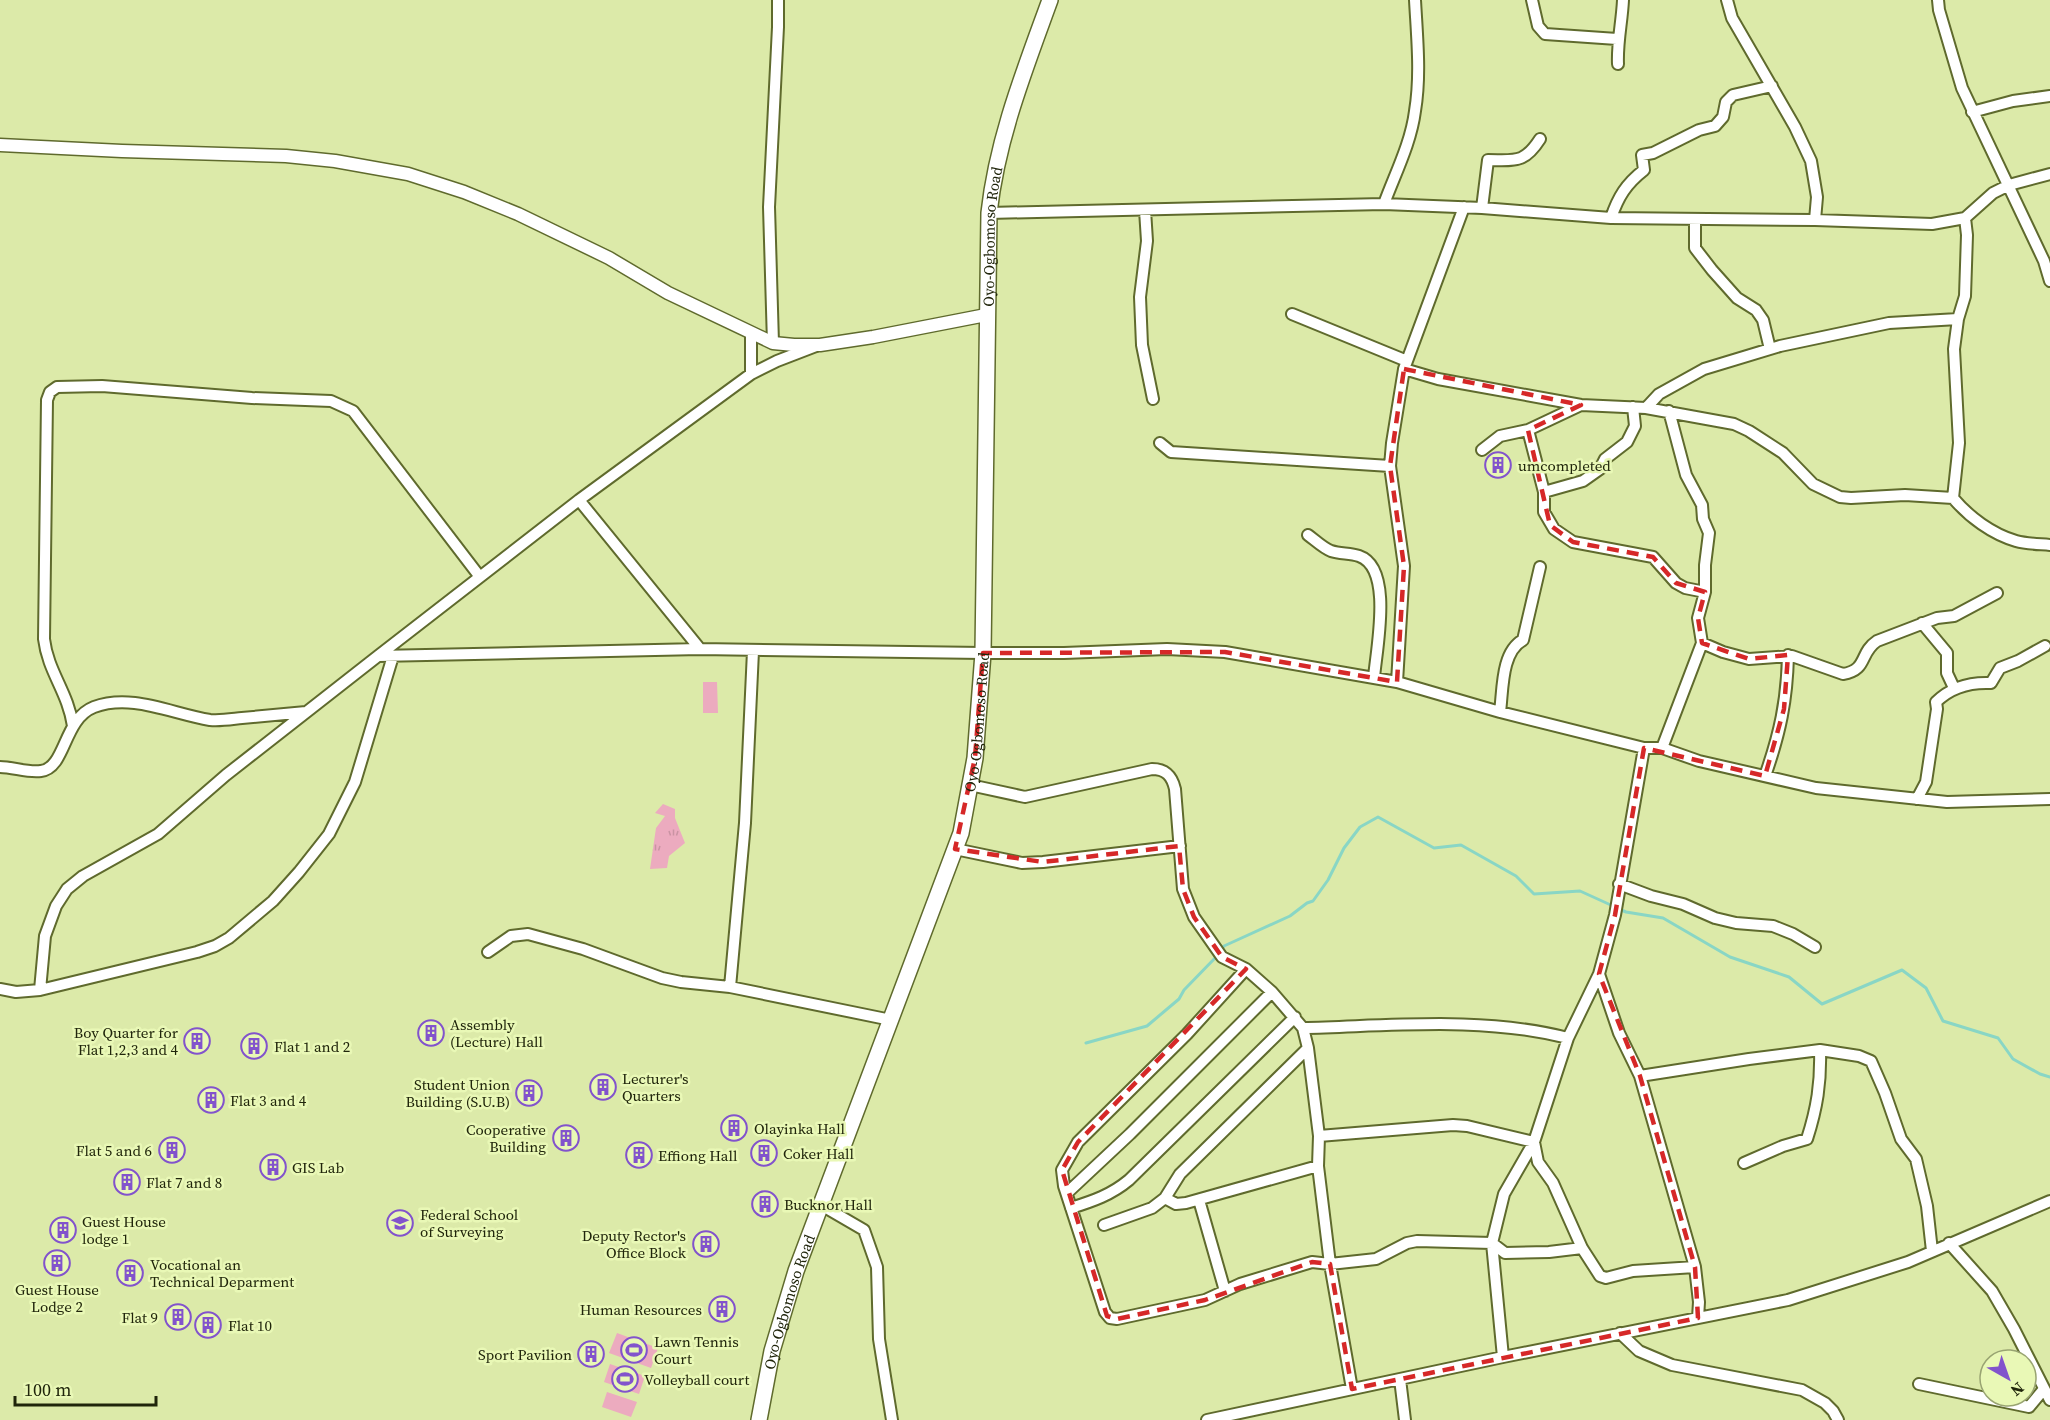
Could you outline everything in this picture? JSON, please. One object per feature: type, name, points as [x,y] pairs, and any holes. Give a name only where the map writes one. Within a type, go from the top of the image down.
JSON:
[{"type":"highway","name":"Oyo-Ogbomoso Road","points":[[759,1420],[772,1351],[796,1271],[961,833],[975,758],[983,653],[989,213],[1000,149],[1050,0]]},
{"type":"main road","points":[[0,145],[286,156],[335,161],[408,174],[464,192],[518,214],[609,258],[668,293],[773,343],[820,345],[987,315]]},
{"type":"street","points":[[773,343],[769,207],[778,0]]},
{"type":"street","points":[[1384,204],[1415,112],[1419,63],[1415,0]]},
{"type":"street","points":[[1532,0],[1538,26],[1545,34],[1617,39]]},
{"type":"street","points":[[1618,64],[1617,39],[1620,37],[1623,0]]},
{"type":"street","points":[[1727,0],[1732,18],[1795,127],[1811,161],[1817,196],[1815,220]]},
{"type":"street","points":[[1938,0],[1956,72],[1972,112],[2044,261],[2050,281]]},
{"type":"street","points":[[1611,218],[1618,198],[1644,170],[1642,155],[1653,153],[1699,130],[1715,126],[1723,117],[1726,102],[1733,95],[1772,86]]},
{"type":"street","points":[[1972,112],[2013,101],[2050,96]]},
{"type":"street","points":[[1482,208],[1488,160],[1517,160],[1531,153],[1540,140]]},
{"type":"street","points":[[989,213],[1384,204],[1482,208],[1611,218],[1815,220],[1932,224],[1965,218],[1993,194],[2009,185],[2050,174]]},
{"type":"street","points":[[1397,682],[1404,566],[1390,466],[1406,365],[1464,207]]},
{"type":"street","points":[[1145,210],[1147,241],[1140,297],[1142,345],[1154,399]]},
{"type":"street","points":[[1965,218],[1967,235],[1965,296],[1958,319],[1954,350],[1959,443],[1953,498],[1961,508],[1982,525],[2006,537],[2018,542],[2050,545]]},
{"type":"street","points":[[1695,220],[1695,248],[1737,298],[1756,310],[1762,320],[1770,349]]},
{"type":"street","points":[[1292,314],[1438,379],[1581,405],[1646,408],[1734,424],[1783,453],[1813,484],[1840,497],[1905,495],[1953,498]]},
{"type":"street","points":[[1646,408],[1659,394],[1704,369],[1770,349],[1889,323],[1958,319]]},
{"type":"street","points":[[751,333],[751,374]]},
{"type":"street","points":[[40,990],[45,936],[56,906],[67,889],[83,876],[158,834],[226,775],[579,500],[751,374],[777,361],[820,345]]},
{"type":"street","points":[[73,726],[67,700],[49,664],[44,639],[46,400],[50,392],[57,387],[102,386],[252,398],[331,401],[343,405],[353,411],[480,577]]},
{"type":"street","points":[[1482,450],[1500,436],[1528,430],[1581,405]]},
{"type":"street","points":[[1544,492],[1583,481],[1600,470],[1605,459],[1627,442],[1635,426],[1633,407]]},
{"type":"street","points":[[1662,748],[1702,643],[1698,618],[1705,592],[1705,565],[1709,533],[1703,519],[1702,505],[1686,476],[1669,411]]},
{"type":"street","points":[[1528,430],[1544,492],[1544,512],[1554,530],[1567,539],[1653,557],[1676,583],[1685,588],[1705,592]]},
{"type":"street","points":[[1160,443],[1171,452],[1390,466]]},
{"type":"street","points":[[579,500],[700,649]]},
{"type":"street","points":[[1308,535],[1330,551],[1358,555],[1368,562],[1376,573],[1380,595],[1380,624],[1374,678]]},
{"type":"street","points":[[1500,712],[1510,652],[1517,643],[1523,640],[1540,567]]},
{"type":"street","points":[[1702,643],[1749,659],[1788,655],[1843,674],[1851,673],[1862,664],[1865,653],[1871,645],[1936,618],[1954,616],[1997,593]]},
{"type":"street","points":[[1922,623],[1947,653],[1947,673],[1954,688]]},
{"type":"street","points":[[1917,799],[1926,782],[1937,709],[1936,702],[1957,686],[1991,683],[2000,668],[2018,661],[2045,645]]},
{"type":"street","points":[[378,656],[700,649],[983,653],[1167,649],[1226,652],[1397,682],[1500,712],[1644,748],[1662,748],[1699,761],[1816,788],[1947,802],[2050,799]]},
{"type":"street","points":[[730,987],[745,823],[753,651]]},
{"type":"street","points":[[1765,776],[1779,735],[1784,709],[1788,655]]},
{"type":"street","points":[[0,989],[16,992],[40,990],[197,952],[229,938],[273,901],[329,834],[346,802],[355,782],[393,656]]},
{"type":"street","points":[[67,700],[87,711]]},
{"type":"street","points":[[0,767],[43,771],[58,760],[73,726],[87,711],[96,707],[131,702],[210,720],[306,712]]},
{"type":"street","points":[[1503,1357],[1492,1243],[1504,1194],[1534,1142],[1568,1038],[1599,974],[1615,915],[1644,748]]},
{"type":"street","points":[[970,785],[1025,797],[1152,768],[1161,769],[1173,778],[1184,890],[1194,917],[1218,953],[1246,969],[1272,992],[1303,1028],[1308,1048],[1319,1136],[1318,1166],[1330,1264],[1352,1389]]},
{"type":"street","points":[[955,849],[1022,863],[1179,846]]},
{"type":"street","points":[[1619,884],[1651,896],[1683,904],[1714,918],[1736,923],[1773,926],[1815,947]]},
{"type":"street","points":[[488,952],[511,936],[528,934],[583,949],[662,978],[730,987],[891,1020]]},
{"type":"street","points":[[1246,969],[1187,1034],[1078,1142],[1062,1170],[1071,1208],[1105,1312],[1110,1318],[1117,1319],[1205,1300],[1240,1284],[1312,1262],[1330,1264],[1376,1259],[1407,1243],[1417,1241],[1492,1243],[1505,1253],[1549,1252],[1582,1248]]},
{"type":"street","points":[[1599,974],[1619,1033],[1640,1076],[1695,1267],[1699,1302],[1698,1318]]},
{"type":"street","points":[[1067,1193],[1130,1134],[1272,992]]},
{"type":"street","points":[[1071,1208],[1103,1198],[1116,1191],[1295,1017]]},
{"type":"street","points":[[1303,1028],[1434,1024],[1507,1026],[1568,1038]]},
{"type":"street","points":[[1104,1224],[1152,1208],[1165,1198],[1179,1174],[1308,1048]]},
{"type":"street","points":[[1640,1076],[1820,1050],[1859,1056],[1871,1061],[1901,1139],[1916,1159],[1927,1206],[1932,1251]]},
{"type":"street","points":[[1744,1163],[1783,1146],[1807,1139],[1821,1080],[1820,1050]]},
{"type":"street","points":[[1319,1136],[1452,1125],[1467,1126],[1534,1142]]},
{"type":"street","points":[[1534,1142],[1538,1162],[1553,1183],[1582,1248],[1603,1278],[1633,1271],[1695,1267]]},
{"type":"street","points":[[1165,1198],[1176,1204],[1199,1200],[1318,1166]]},
{"type":"street","points":[[1199,1200],[1225,1291]]},
{"type":"street","points":[[1207,1420],[1503,1357],[1788,1300],[1908,1262],[2050,1201]]},
{"type":"street","points":[[821,1205],[864,1230],[877,1267],[879,1339],[892,1420]]},
{"type":"street","points":[[1949,1243],[1992,1291],[2050,1400]]},
{"type":"street","points":[[1620,1333],[1639,1351],[1671,1365],[1802,1390],[1825,1403],[1838,1420]]},
{"type":"street","points":[[1400,1379],[1405,1420]]},
{"type":"street","points":[[1918,1384],[2029,1407],[2044,1389]]},
{"type":"highlighted area","points":[[1404,369],[1581,405],[1528,430],[1550,525],[1573,542],[1653,557],[1676,583],[1705,592],[1698,618],[1702,643],[1749,659],[1788,655],[1784,709],[1765,776],[1644,748],[1615,915],[1599,974],[1640,1076],[1695,1267],[1698,1318],[1352,1389],[1330,1264],[1312,1262],[1205,1300],[1117,1319],[1107,1316],[1062,1170],[1078,1142],[1246,969],[1222,957],[1194,917],[1183,889],[1179,846],[1043,862],[955,849],[975,758],[983,653],[1225,652],[1397,682],[1404,566],[1390,466]]},
{"type":"green space","points":[[703,682],[717,682],[718,713],[703,713]]},
{"type":"green space","points":[[663,804],[675,809],[675,818],[685,843],[669,856],[667,868],[650,869],[656,828],[665,816],[655,813]]},
{"type":"green space","name":"Lawn Tennis Court","points":[[617,1333],[658,1348],[651,1368],[609,1353]]},
{"type":"green space","name":"Volleyball court","points":[[610,1364],[645,1376],[639,1394],[604,1382]]},
{"type":"green space","points":[[607,1392],[637,1402],[631,1417],[602,1407]]},
{"type":"waterway","points":[[1221,950],[1224,946],[1290,916],[1313,901],[1328,880],[1344,848],[1360,827],[1378,817],[1434,848],[1461,845],[1516,876],[1534,894],[1580,891],[1613,906]]},
{"type":"waterway","points":[[1619,909],[1663,918],[1730,957],[1789,977],[1822,1004],[1902,970],[1926,988],[1943,1021],[1998,1038],[2013,1059],[2050,1077]]},
{"type":"waterway","points":[[1086,1043],[1147,1026],[1179,999],[1184,990],[1217,956]]},
{"type":"place","name":"umcompleted","points":[[1498,465]]},
{"type":"place","name":"Assembly (Lecture) Hall","points":[[431,1033]]},
{"type":"place","name":"Boy Quarter for Flat 1,2,3 and 4","points":[[197,1041]]},
{"type":"place","name":"Flat 1 and 2","points":[[254,1046]]},
{"type":"place","name":"Lecturer's Quarters","points":[[603,1087]]},
{"type":"place","name":"Student Union Building (S.U.B)","points":[[529,1093]]},
{"type":"place","name":"Flat 3 and 4","points":[[211,1100]]},
{"type":"place","name":"Olayinka Hall","points":[[734,1128]]},
{"type":"place","name":"Cooperative Building","points":[[566,1138]]},
{"type":"place","name":"Flat 5 and 6","points":[[172,1150]]},
{"type":"place","name":"Coker Hall","points":[[764,1153]]},
{"type":"place","name":"Effiong Hall","points":[[639,1155]]},
{"type":"place","name":"GIS Lab","points":[[273,1167]]},
{"type":"place","name":"Flat 7 and 8","points":[[127,1182]]},
{"type":"place","name":"Bucknor Hall","points":[[765,1204]]},
{"type":"place","name":"Federal School of Surveying","points":[[400,1223]]},
{"type":"place","name":"Guest House lodge 1","points":[[63,1230]]},
{"type":"place","name":"Deputy Rector's Office Block","points":[[706,1244]]},
{"type":"place","name":"Guest House Lodge 2","points":[[57,1263]]},
{"type":"place","name":"Vocational an Technical Deparment","points":[[130,1273]]},
{"type":"place","name":"Human Resources","points":[[722,1309]]},
{"type":"place","name":"Flat 9","points":[[178,1317]]},
{"type":"place","name":"Flat 10","points":[[208,1325]]},
{"type":"place","name":"Lawn Tennis Court","points":[[634,1350]]},
{"type":"place","name":"Sport Pavilion","points":[[591,1354]]},
{"type":"place","name":"Volleyball court","points":[[625,1379]]}]
